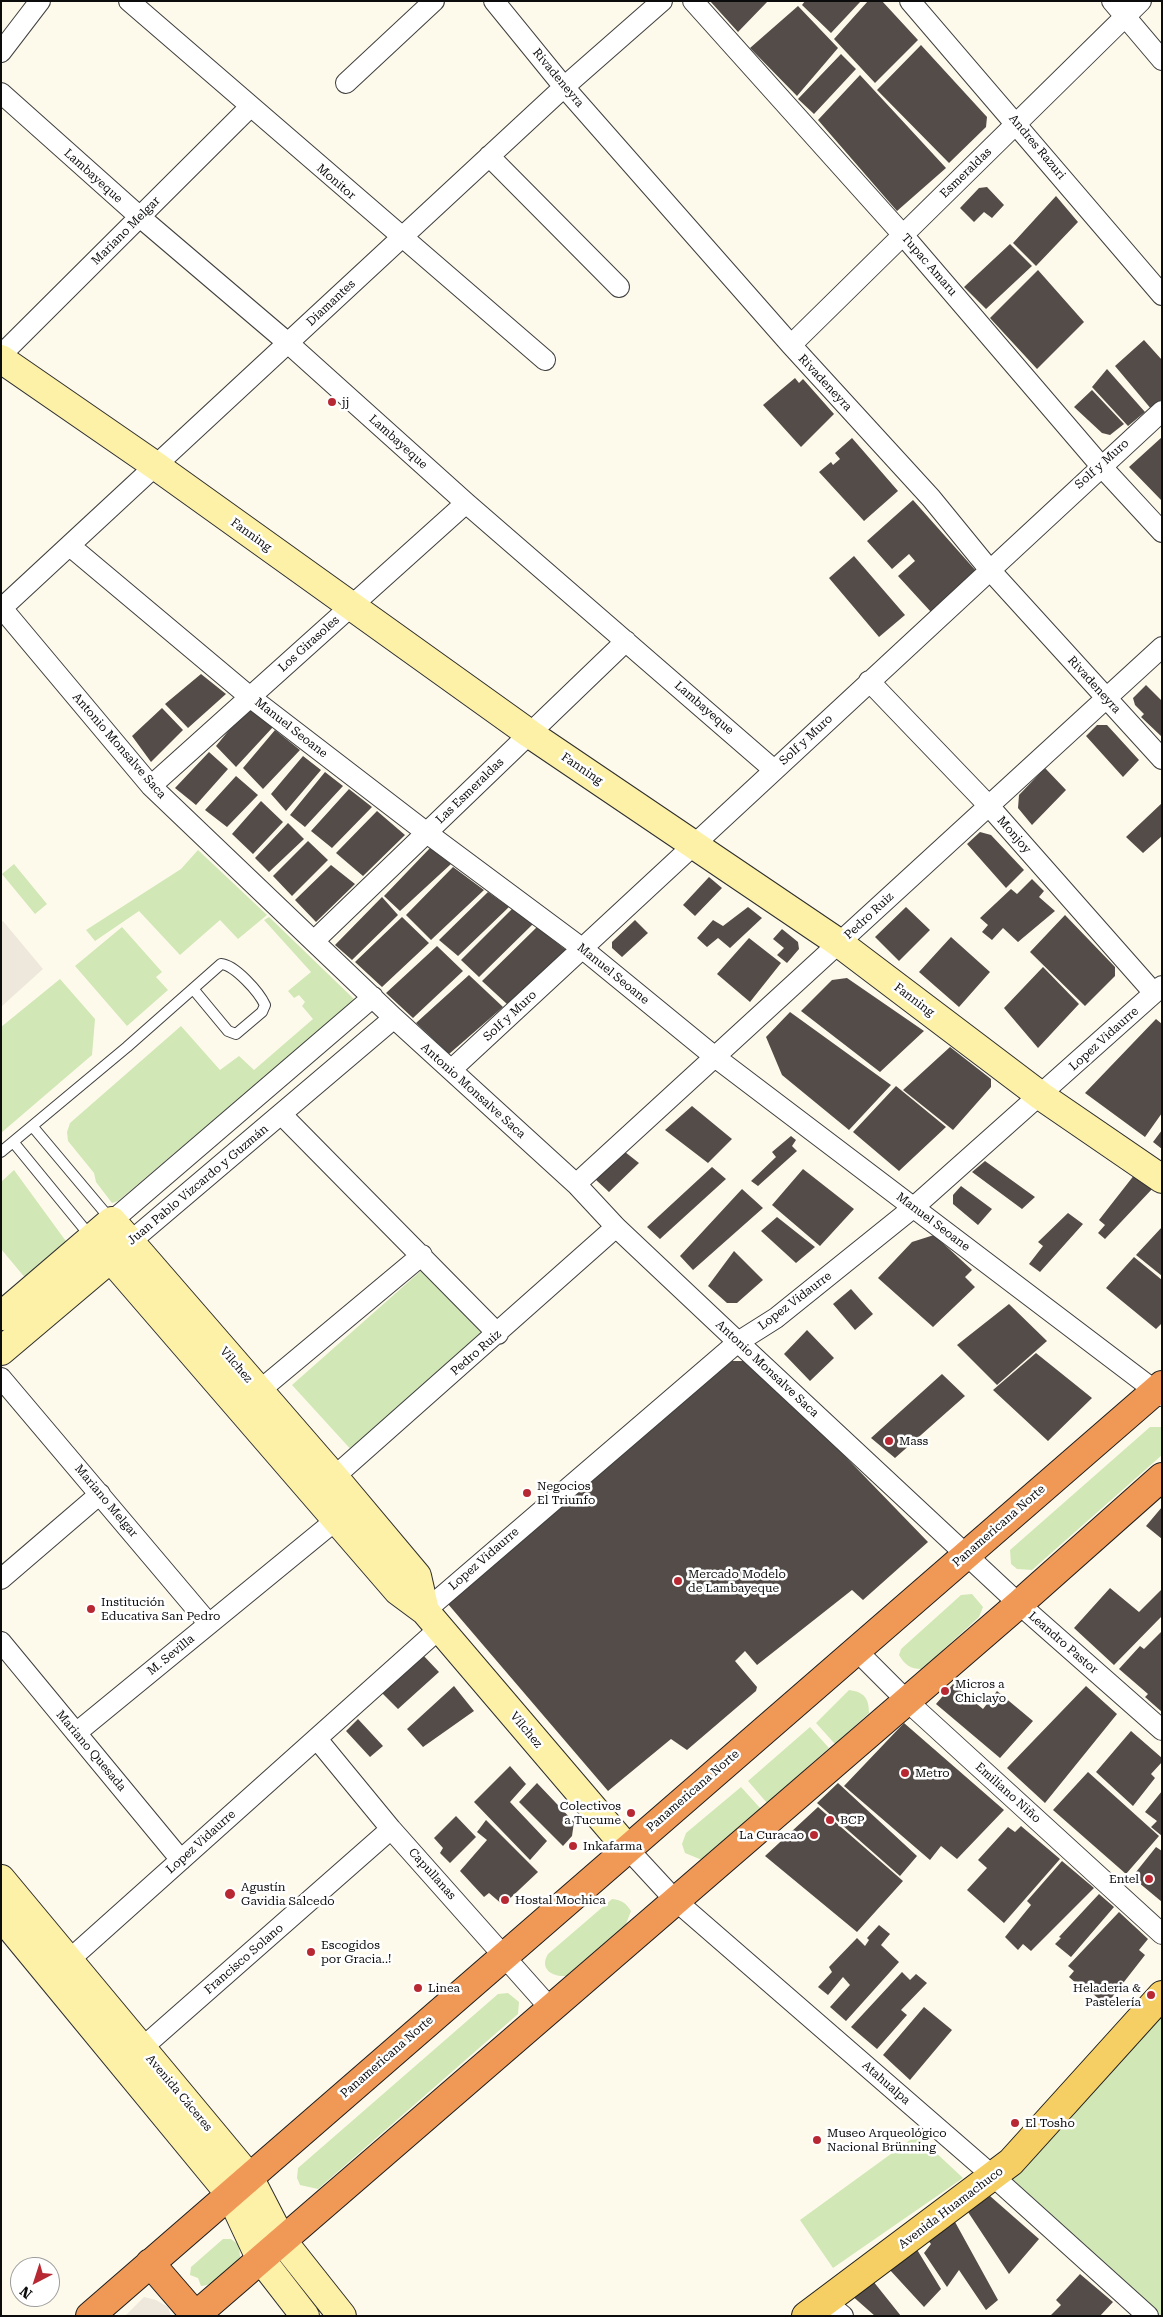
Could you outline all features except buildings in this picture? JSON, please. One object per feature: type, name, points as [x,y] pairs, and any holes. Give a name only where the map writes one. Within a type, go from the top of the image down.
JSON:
[{"type":"highway","name":"Panamericana Norte","points":[[90,2316],[856,1650],[1160,1391]]},
{"type":"highway","points":[[150,2263],[195,2315],[1019,1604],[1162,1477]]},
{"type":"main road","name":"Avenida Huamachuco","points":[[825,2311],[1011,2162],[1162,1995]]},
{"type":"street","points":[[1,52],[40,1]]},
{"type":"street","name":"Monitor","points":[[128,1],[545,360]]},
{"type":"street","points":[[346,83],[434,1]]},
{"type":"street","name":"Rivadeneyra","points":[[494,1],[564,86],[790,345],[931,498],[989,570],[1162,759]]},
{"type":"street","name":"Diamantes","points":[[2,607],[564,86],[662,1]]},
{"type":"street","name":"Tupac Amaru","points":[[693,1],[903,235],[1101,466],[1162,532]]},
{"type":"street","name":"Andres Razuri","points":[[910,1],[1017,123],[1162,295]]},
{"type":"street","points":[[1112,1],[1162,60]]},
{"type":"street","name":"Esmeraldas","points":[[790,345],[1140,1]]},
{"type":"street","name":"Lambayeque","points":[[1,94],[774,770]]},
{"type":"street","name":"Mariano Melgar","points":[[1,357],[250,107]]},
{"type":"street","points":[[489,156],[619,288]]},
{"type":"street","name":"Fanning","points":[[1,357],[530,734],[839,943],[1041,1096],[1162,1179]]},
{"type":"street","name":"Solf y Muro","points":[[451,1070],[1162,411]]},
{"type":"street","name":"Los Girasoles","points":[[151,786],[466,502]]},
{"type":"street","name":"Manuel Seoane","points":[[70,546],[250,697],[427,833],[583,949],[715,1057],[1160,1391]]},
{"type":"street","name":"Antonio Monsalve Saca","points":[[2,607],[151,786],[394,1018],[576,1184],[616,1227],[966,1555]]},
{"type":"street","name":"Las Esmeraldas","points":[[314,941],[626,641]]},
{"type":"street","name":"Pedro Ruiz","points":[[576,1184],[1162,648]]},
{"type":"street","name":"Monjoy","points":[[869,681],[989,806],[1158,990]]},
{"type":"street","name":"Lopez Vidaurre","points":[[60,1968],[317,1739],[433,1620],[738,1342],[776,1318],[914,1207],[1158,990]]},
{"type":"street","points":[[1,1316],[373,997]]},
{"type":"street","name":"Juan Pablo Vizcardo y Guzmán","points":[[1,1351],[394,1018]]},
{"type":"street","points":[[281,1114],[498,1334]]},
{"type":"street","name":"Pedro Ruiz","points":[[334,1477],[498,1334],[616,1227]]},
{"type":"street","name":"Vílchez","points":[[102,1230],[336,1520],[398,1591],[433,1620],[627,1848]]},
{"type":"street","name":"Vílchez","points":[[120,1251],[259,1391],[334,1477],[417,1576],[433,1620]]},
{"type":"street","points":[[259,1391],[422,1255]]},
{"type":"street","name":"Mariano Melgar","points":[[1,1378],[209,1624]]},
{"type":"street","points":[[1,1579],[100,1494]]},
{"type":"street","name":"M. Sevilla","points":[[76,1733],[336,1520]]},
{"type":"street","name":"Leandro Pastor","points":[[966,1555],[1162,1730]]},
{"type":"street","name":"Mariano Quesada","points":[[1,1642],[181,1860]]},
{"type":"street","name":"Emiliano Niño","points":[[856,1650],[907,1701],[1162,1934]]},
{"type":"street","name":"Capullanas","points":[[317,1739],[391,1829],[550,2008]]},
{"type":"street","name":"Francisco Solano","points":[[142,2048],[391,1829]]},
{"type":"street","name":"Atahualpa","points":[[627,1848],[675,1900],[994,2177],[1148,2316]]},
{"type":"street","name":"Avenida Cáceres","points":[[1,1879],[7,1910],[60,1968],[239,2185],[342,2316]]},
{"type":"street","name":"Avenida Cáceres","points":[[60,1968],[142,2048],[239,2185],[260,2258],[305,2316]]},
{"type":"lane","points":[[1,1152],[33,1127],[222,964],[229,964],[262,998],[265,1005],[262,1012],[236,1034],[228,1031],[194,990]]},
{"type":"lane","name":"Vílchez","points":[[33,1127],[102,1230]]},
{"type":"lane","name":"Vílchez","points":[[14,1143],[102,1230]]},
{"type":"green space","points":[[198,850],[267,915],[238,939],[220,920],[180,955],[139,911],[95,941],[86,930],[181,869]]},
{"type":"green space","points":[[14,864],[47,904],[35,914],[2,874]]},
{"type":"green space","points":[[269,917],[355,1000],[118,1201],[112,1203],[96,1182],[94,1173],[68,1141],[67,1132],[70,1123],[181,1026],[220,1070],[239,1056],[254,1070],[313,1019],[302,1006],[305,1002],[299,995],[294,998],[288,991],[311,972],[264,920]]},
{"type":"green space","points":[[122,927],[162,972],[156,977],[168,990],[127,1026],[75,966]]},
{"type":"green space","points":[[60,979],[95,1019],[92,1055],[1,1133],[1,1027]]},
{"type":"green space","points":[[14,1170],[68,1244],[27,1280],[1,1249],[1,1182]]},
{"type":"green space","points":[[423,1269],[490,1337],[355,1454],[292,1385]]},
{"type":"green space","points":[[1150,1427],[1162,1427],[1162,1455],[1032,1570],[1017,1569],[1011,1564],[1010,1550]]},
{"type":"green space","points":[[972,1594],[983,1607],[979,1617],[922,1669],[906,1664],[899,1655],[901,1649],[961,1595]]},
{"type":"green space","points":[[849,1690],[858,1692],[865,1697],[869,1713],[835,1744],[816,1723]]},
{"type":"green space","points":[[810,1727],[829,1748],[767,1803],[748,1781]]},
{"type":"green space","points":[[741,1787],[761,1809],[702,1860],[685,1853],[682,1844],[686,1833]]},
{"type":"green space","points":[[612,1899],[623,1902],[631,1911],[626,1924],[566,1976],[556,1975],[548,1971],[545,1964],[548,1954]]},
{"type":"green space","points":[[508,1993],[519,2002],[518,2014],[318,2189],[300,2185],[297,2178],[298,2168],[498,1994]]},
{"type":"green space","points":[[1162,1995],[1162,2316],[1148,2316],[994,2177]]},
{"type":"green space","points":[[917,2135],[963,2178],[833,2268],[800,2220]]},
{"type":"green space","points":[[223,2239],[231,2239],[239,2245],[240,2257],[223,2276],[212,2283],[201,2286],[198,2278],[190,2275],[191,2267]]},
{"type":"shaded area","points":[[3,921],[43,969],[1,1007],[1,922]]},
{"type":"shaded area","points":[[144,2297],[156,2300],[168,2307],[171,2316],[125,2316]]},
{"type":"place","name":"jj","points":[[332,402]]},
{"type":"place","name":"Mass","points":[[889,1441]]},
{"type":"place","name":"Negocios El Triunfo","points":[[527,1493]]},
{"type":"place","name":"Mercado Modelo de Lambayeque","points":[[678,1581]]},
{"type":"place","name":"Institución Educativa San Pedro","points":[[91,1609]]},
{"type":"place","name":"Micros a Chiclayo","points":[[945,1691]]},
{"type":"place","name":"Metro","points":[[905,1773]]},
{"type":"place","name":"Colectivos a Tucume","points":[[631,1813]]},
{"type":"place","name":"BCP","points":[[830,1820]]},
{"type":"place","name":"La Curacao","points":[[814,1835]]},
{"type":"place","name":"Inkafarma","points":[[573,1846]]},
{"type":"place","name":"Entel","points":[[1149,1879]]},
{"type":"place","name":"Agustín Gavidia Salcedo","points":[[230,1894]]},
{"type":"place","name":"Hostal Mochica","points":[[505,1900]]},
{"type":"place","name":"Escogidos por Gracia..!","points":[[311,1952]]},
{"type":"place","name":"Linea","points":[[418,1988]]},
{"type":"place","name":"Heladeria & Pastelería","points":[[1151,1995]]},
{"type":"place","name":"El Tosho","points":[[1015,2123]]},
{"type":"place","name":"Museo Arqueológico Nacional Brünning","points":[[817,2140]]}]
